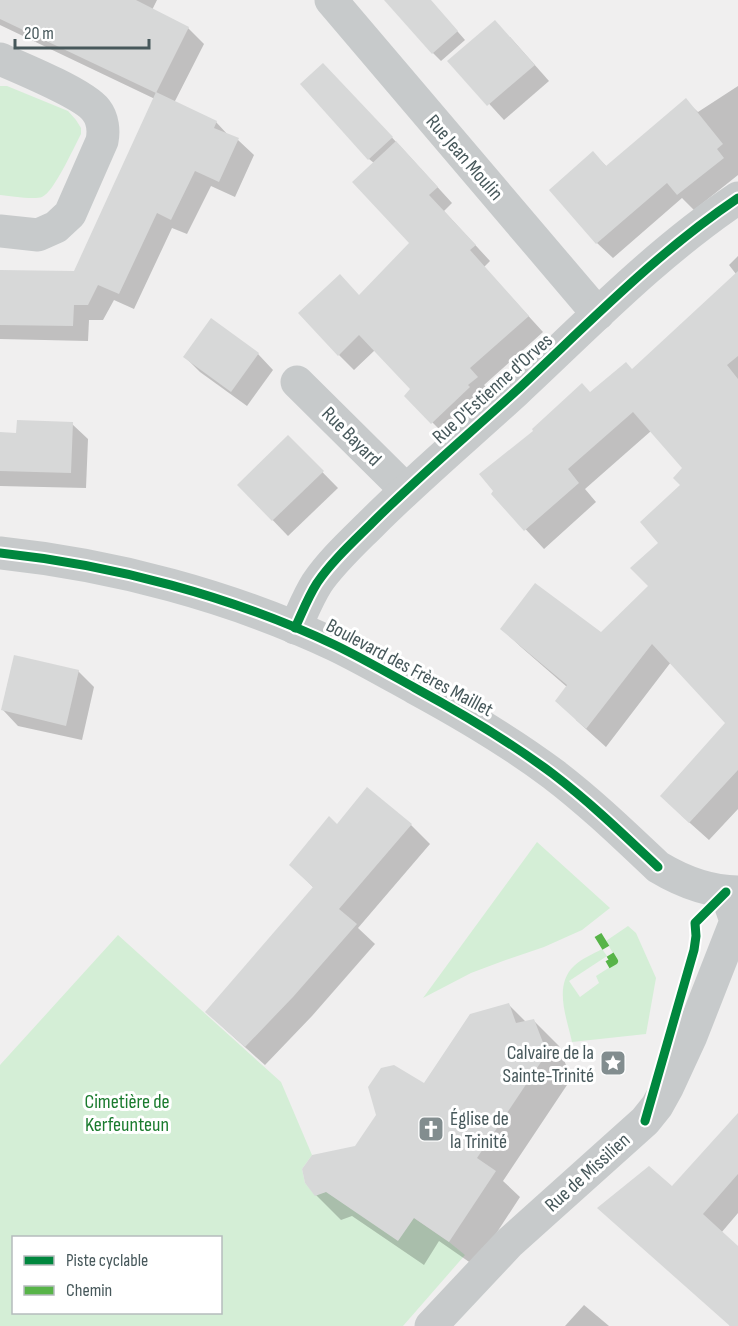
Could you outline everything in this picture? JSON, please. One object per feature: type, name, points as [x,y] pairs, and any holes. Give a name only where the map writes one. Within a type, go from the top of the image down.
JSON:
[{"type":"street","name":"Rue Jean Moulin","points":[[331,0],[598,314]]},
{"type":"street","points":[[0,59],[73,93],[89,103],[97,110],[104,131],[102,141],[69,214],[56,227],[39,235],[0,231]]},
{"type":"street","name":"Rue D'Estienne d'Orves","points":[[295,628],[308,599],[327,571],[406,490],[668,250],[738,198]]},
{"type":"street","name":"Rue Bayard","points":[[297,382],[406,490]]},
{"type":"street","name":"Boulevard des Frères Maillet","points":[[0,554],[67,563],[144,578],[203,595],[295,628],[371,664],[479,723],[531,758],[593,806],[658,867],[694,885],[732,892]]},
{"type":"street","name":"Rue de Missilien","points":[[431,1326],[509,1243],[645,1120],[657,1106],[691,1036],[736,921],[732,892]]},
{"type":"green space","points":[[0,86],[7,86],[68,111],[81,128],[81,134],[63,168],[52,187],[42,197],[0,195]]},
{"type":"green space","points":[[537,842],[610,908],[582,930],[544,947],[471,973],[423,998]]},
{"type":"green space","points":[[628,926],[636,933],[656,978],[646,1034],[572,1042],[563,1002],[564,983],[568,974],[580,961],[602,949],[607,956],[569,981],[580,997],[599,983],[596,976],[618,962],[606,941]]},
{"type":"green space","name":"Cimetière de Kerfeunteun","points":[[118,935],[281,1082],[312,1155],[302,1169],[305,1183],[315,1195],[336,1189],[414,1218],[465,1255],[403,1326],[0,1326],[0,1065]]},
{"type":"building","points":[[0,0],[136,0],[189,27],[156,93],[0,19]]},
{"type":"building","points":[[384,0],[431,0],[458,31],[432,54]]},
{"type":"building","points":[[495,20],[535,65],[487,106],[447,61]]},
{"type":"building","points":[[323,63],[393,137],[368,160],[300,84]]},
{"type":"building","points":[[156,92],[217,121],[214,128],[239,138],[219,182],[195,171],[171,220],[157,213],[119,294],[98,285],[88,305],[74,305],[73,326],[0,325],[0,270],[74,271]]},
{"type":"building","points":[[686,98],[723,144],[717,149],[724,158],[677,195],[667,183],[596,244],[549,190],[593,151],[606,166]]},
{"type":"building","points":[[396,141],[438,187],[429,195],[476,245],[470,250],[529,316],[470,368],[478,377],[431,424],[404,396],[410,389],[359,335],[338,356],[298,313],[340,274],[359,295],[409,243],[352,182]]},
{"type":"building","points":[[738,271],[738,356],[727,365],[738,379],[738,770],[689,823],[660,796],[725,723],[652,644],[586,729],[555,701],[567,685],[500,629],[535,583],[601,632],[648,586],[630,568],[658,543],[640,522],[680,485],[673,478],[682,468],[633,412],[568,469],[579,483],[524,531],[491,494],[493,491],[479,474],[533,431],[532,429],[582,383],[590,392],[626,362],[632,369]]},
{"type":"building","points":[[211,318],[259,353],[231,392],[183,357]]},
{"type":"building","points":[[17,420],[73,422],[71,473],[0,471],[0,432],[16,433]]},
{"type":"building","points":[[288,435],[324,471],[272,521],[237,485]]},
{"type":"building","points":[[14,655],[79,670],[66,726],[1,710]]},
{"type":"building","points":[[367,787],[412,824],[339,909],[357,924],[293,997],[245,1047],[205,1012],[313,887],[289,865],[329,816],[337,824]]},
{"type":"building","name":"Église de la Trinité","points":[[509,1003],[516,1023],[534,1019],[547,1053],[477,1158],[496,1171],[449,1242],[414,1218],[398,1241],[326,1192],[315,1196],[305,1183],[302,1169],[312,1155],[355,1146],[376,1115],[368,1087],[381,1068],[394,1065],[424,1083],[470,1014]]},
{"type":"building","points":[[738,1113],[738,1174],[703,1214],[738,1246],[738,1326],[730,1326],[597,1208],[649,1166],[672,1186]]},
{"type":"marked path","points":[[598,935],[614,961],[607,965]]},
{"type":"cycle path","points":[[295,628],[323,575],[389,506],[651,266],[708,219],[738,198]]},
{"type":"cycle path","points":[[0,553],[43,558],[129,574],[171,585],[255,612],[335,645],[451,708],[520,750],[581,796],[658,867]]},
{"type":"cycle path","points":[[645,1121],[694,950],[695,923],[726,892]]},
{"type":"place","name":"Calvaire de la Sainte-Trinité","points":[[613,1063]]},
{"type":"place","name":"Église de la Trinité","points":[[431,1129]]}]
